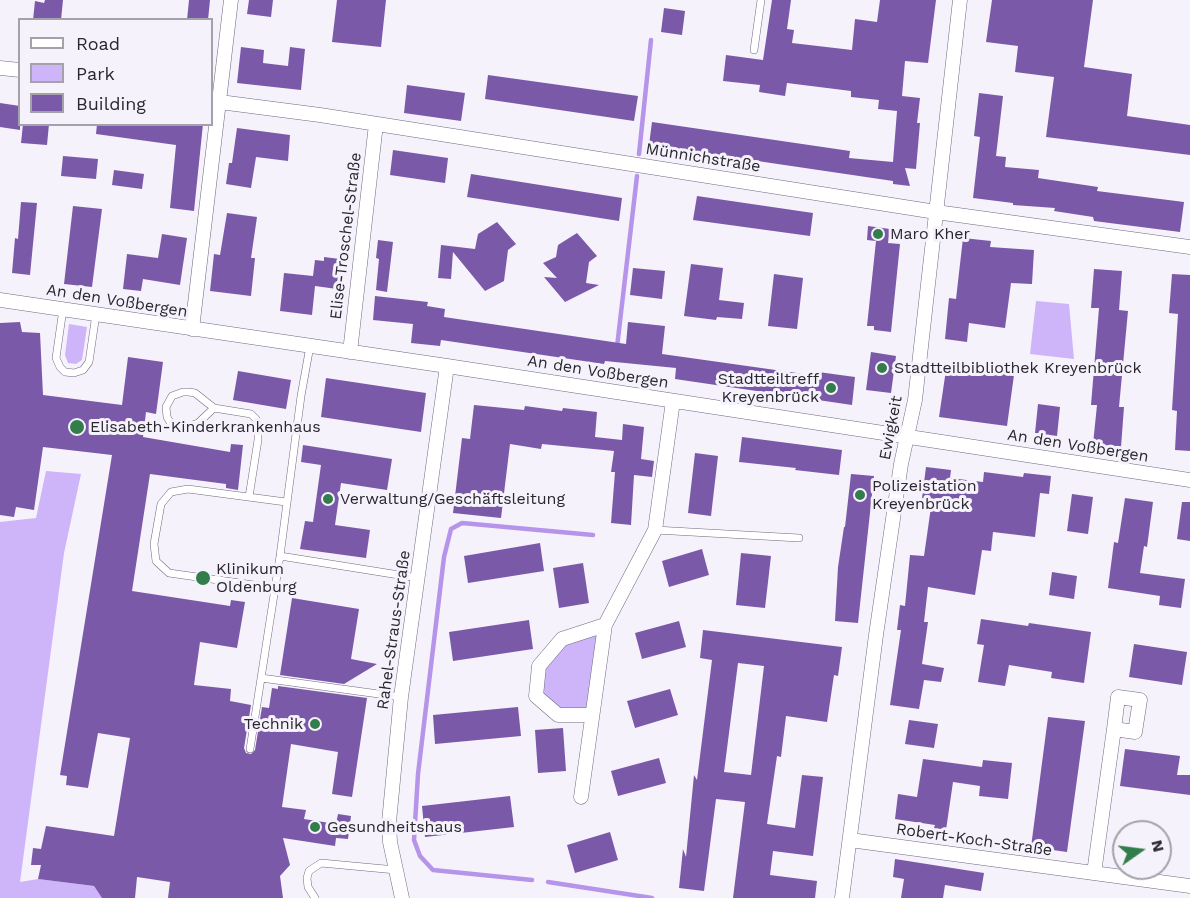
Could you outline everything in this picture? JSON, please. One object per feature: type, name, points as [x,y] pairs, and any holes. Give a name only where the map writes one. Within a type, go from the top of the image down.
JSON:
[{"type":"street","points":[[213,122],[231,0]]},
{"type":"street","name":"Ewigkeit","points":[[843,898],[876,635],[901,464],[915,400],[960,0]]},
{"type":"street","points":[[0,68],[18,70]]},
{"type":"street","name":"Münnichstraße","points":[[215,102],[376,124],[936,212],[1190,247]]},
{"type":"street","name":"Elise-Troschel-Straße","points":[[350,352],[376,124]]},
{"type":"street","points":[[192,329],[213,126]]},
{"type":"street","name":"An den Voßbergen","points":[[0,300],[907,435],[1190,480]]},
{"type":"street","name":"Rahel-Straus-Straße","points":[[402,898],[390,842],[389,822],[401,697],[447,366]]},
{"type":"street","points":[[581,797],[605,625],[655,530],[673,401]]},
{"type":"street","points":[[592,715],[558,716],[536,696],[539,666],[562,639],[605,625]]},
{"type":"street","points":[[1094,873],[1114,729]]},
{"type":"street","name":"Robert-Koch-Straße","points":[[850,840],[1190,886]]},
{"type":"lane","points":[[754,50],[761,0]]},
{"type":"lane","points":[[63,309],[56,358],[64,372],[74,373],[83,370],[89,362],[96,314]]},
{"type":"lane","points":[[250,748],[280,556],[300,396],[310,346]]},
{"type":"lane","points":[[214,408],[198,423],[185,428],[173,427],[166,417],[168,401],[172,396],[183,392],[195,393],[214,408],[251,414],[256,419],[258,440],[249,497]]},
{"type":"lane","points":[[275,588],[175,575],[161,568],[156,561],[154,544],[161,504],[171,492],[188,489],[286,502]]},
{"type":"lane","points":[[655,530],[799,538]]},
{"type":"lane","points":[[280,556],[418,578]]},
{"type":"lane","points":[[261,678],[401,697]]},
{"type":"lane","points":[[315,898],[308,887],[307,878],[309,871],[321,862],[396,870]]},
{"type":"green space","points":[[1036,301],[1069,304],[1074,359],[1030,354]]},
{"type":"green space","points":[[69,324],[87,327],[82,360],[76,364],[68,363],[65,355]]},
{"type":"green space","points":[[46,471],[81,474],[64,553],[20,882],[38,879],[94,886],[102,898],[0,898],[0,522],[36,518]]},
{"type":"green space","points":[[605,625],[592,715],[558,715],[536,696],[539,666],[562,639]]},
{"type":"building","points":[[45,0],[63,0],[61,18],[33,18],[35,1],[44,3]]},
{"type":"building","points":[[189,0],[210,0],[208,18],[187,18]]},
{"type":"building","points":[[249,0],[273,0],[271,17],[247,14]]},
{"type":"building","points":[[337,0],[386,0],[381,47],[332,42]]},
{"type":"building","points":[[772,0],[791,0],[787,29],[794,30],[792,43],[852,50],[855,19],[877,22],[880,0],[936,0],[928,63],[905,61],[902,96],[920,98],[916,169],[905,168],[910,186],[893,184],[893,181],[649,145],[652,122],[850,151],[849,158],[893,162],[897,111],[878,109],[879,100],[851,97],[851,91],[787,83],[785,96],[759,92],[760,85],[723,81],[726,55],[763,60]]},
{"type":"building","points":[[992,0],[1093,0],[1084,67],[1132,74],[1127,116],[1190,125],[1190,155],[1046,137],[1054,77],[1015,72],[1018,46],[986,42]]},
{"type":"building","points":[[664,8],[685,11],[682,35],[661,32]]},
{"type":"building","points":[[241,47],[264,50],[263,63],[288,66],[290,47],[305,49],[301,90],[237,83]]},
{"type":"building","points":[[488,75],[638,96],[634,121],[485,99]]},
{"type":"building","points":[[407,85],[465,93],[461,121],[404,113]]},
{"type":"building","points":[[979,93],[1003,96],[996,156],[1006,157],[1005,167],[1039,170],[1038,178],[1098,187],[1097,191],[1184,202],[1180,232],[1094,221],[1093,217],[1054,211],[1055,208],[1013,205],[1013,203],[973,198],[980,137],[974,136]]},
{"type":"building","points":[[0,103],[18,106],[20,130],[0,127]]},
{"type":"building","points":[[23,126],[49,126],[47,145],[21,143]]},
{"type":"building","points":[[97,126],[203,126],[194,211],[170,208],[176,145],[96,134]]},
{"type":"building","points":[[237,128],[290,135],[288,161],[256,157],[251,188],[226,184],[229,163],[232,163]]},
{"type":"building","points":[[393,150],[448,158],[445,183],[390,175]]},
{"type":"building","points":[[63,156],[98,159],[96,179],[61,176]]},
{"type":"building","points":[[114,170],[144,174],[142,189],[112,185]]},
{"type":"building","points":[[471,174],[622,198],[619,221],[467,197]]},
{"type":"building","points":[[697,196],[813,213],[810,236],[693,220]]},
{"type":"building","points":[[21,202],[37,203],[30,275],[12,273]]},
{"type":"building","points":[[73,206],[102,209],[92,287],[64,284]]},
{"type":"building","points":[[227,213],[257,217],[251,258],[255,258],[251,296],[210,291],[214,254],[220,255]]},
{"type":"building","points":[[497,222],[516,244],[508,250],[504,281],[485,291],[453,252],[451,279],[438,278],[441,245],[475,249],[478,234]]},
{"type":"building","points":[[868,226],[890,229],[888,243],[900,244],[891,332],[874,330],[874,326],[867,326],[876,241],[867,240]]},
{"type":"building","points":[[577,233],[597,256],[589,262],[586,283],[599,285],[565,302],[544,277],[557,278],[543,263],[556,257],[558,245]]},
{"type":"building","points":[[162,234],[187,238],[180,285],[143,279],[141,291],[123,289],[127,254],[158,258]]},
{"type":"building","points":[[963,238],[991,241],[990,247],[1034,250],[1032,284],[1011,283],[1005,328],[969,323],[967,342],[945,339],[949,298],[956,299]]},
{"type":"building","points":[[378,240],[393,242],[387,292],[376,290]]},
{"type":"building","points":[[324,257],[340,259],[337,289],[315,286],[312,315],[280,311],[284,273],[313,276],[315,260],[324,261]]},
{"type":"building","points":[[691,264],[723,268],[719,300],[744,303],[742,319],[717,317],[716,320],[684,316]]},
{"type":"building","points":[[633,268],[665,271],[662,299],[630,295]]},
{"type":"building","points":[[1094,269],[1122,271],[1119,310],[1128,311],[1119,407],[1124,407],[1121,447],[1093,444],[1097,405],[1091,405],[1099,308],[1091,308]]},
{"type":"building","points":[[774,274],[803,278],[797,329],[768,326]]},
{"type":"building","points":[[1172,274],[1190,275],[1190,451],[1175,450],[1177,411],[1172,410],[1178,314],[1169,313]]},
{"type":"building","points":[[375,296],[428,302],[427,306],[445,309],[444,317],[626,344],[628,322],[665,326],[662,354],[811,375],[811,371],[855,377],[852,405],[675,379],[676,368],[605,361],[604,364],[441,340],[440,346],[411,343],[413,324],[373,320]]},
{"type":"building","points":[[20,322],[22,332],[40,333],[43,395],[122,405],[128,357],[163,362],[156,414],[146,412],[143,437],[230,452],[231,444],[243,445],[238,490],[226,488],[226,484],[150,474],[132,591],[230,606],[231,600],[245,602],[237,648],[200,642],[194,685],[231,689],[230,701],[251,705],[244,748],[246,753],[251,754],[255,750],[262,707],[269,708],[272,688],[278,689],[278,686],[367,698],[352,797],[332,794],[338,752],[291,744],[282,807],[306,810],[304,819],[336,824],[338,814],[351,816],[348,839],[336,838],[335,846],[283,838],[290,865],[280,876],[283,898],[168,898],[170,882],[137,877],[135,898],[102,898],[94,886],[38,879],[41,865],[31,865],[33,848],[41,849],[46,826],[114,836],[130,738],[98,733],[88,788],[66,785],[67,776],[60,775],[112,455],[43,447],[34,510],[16,507],[14,517],[0,515],[0,323]]},
{"type":"building","name":"Stadtteilbibliothek Kreyenbrück","points":[[871,352],[896,356],[891,393],[866,390]]},
{"type":"building","points":[[947,363],[1014,375],[1007,426],[939,417]]},
{"type":"building","points":[[238,371],[291,380],[286,409],[233,400]]},
{"type":"building","points":[[326,378],[426,393],[421,432],[321,417]]},
{"type":"building","points":[[1038,404],[1060,407],[1057,436],[1035,433]]},
{"type":"building","points":[[474,405],[524,410],[525,406],[562,411],[563,408],[597,412],[595,437],[622,440],[623,424],[644,427],[641,459],[654,461],[652,477],[634,475],[631,525],[611,523],[615,472],[611,472],[614,451],[542,444],[541,449],[510,444],[501,518],[453,513],[462,438],[470,439]]},
{"type":"building","points":[[742,437],[842,450],[839,475],[739,462]]},
{"type":"building","name":"Verwaltung/Geschäftsleitung","points":[[303,445],[392,459],[387,490],[341,483],[335,525],[370,530],[366,558],[300,549],[305,521],[313,522],[321,465],[301,462]]},
{"type":"building","points":[[695,453],[718,456],[711,516],[688,513]]},
{"type":"building","points":[[926,467],[951,470],[950,478],[983,482],[984,472],[1023,477],[1024,473],[1051,476],[1049,494],[1040,493],[1035,537],[993,532],[991,551],[982,550],[975,595],[928,587],[924,622],[928,622],[922,664],[944,668],[941,682],[924,680],[919,709],[890,705],[901,630],[897,630],[900,605],[905,606],[910,555],[924,556],[932,500],[922,498]]},
{"type":"building","points":[[851,474],[874,476],[858,623],[835,621],[838,567]]},
{"type":"building","points":[[1072,494],[1093,497],[1088,534],[1067,531]]},
{"type":"building","points":[[1125,498],[1153,502],[1147,547],[1144,546],[1140,573],[1185,579],[1181,608],[1159,605],[1160,596],[1108,588],[1114,542],[1118,543]]},
{"type":"building","points":[[1182,502],[1190,502],[1190,541],[1177,539]]},
{"type":"building","points":[[540,543],[544,571],[468,583],[464,556]]},
{"type":"building","points":[[702,549],[709,575],[669,587],[662,561]]},
{"type":"building","points":[[741,553],[771,556],[765,608],[736,605]]},
{"type":"building","points":[[583,563],[589,603],[559,608],[553,568]]},
{"type":"building","points":[[1052,572],[1077,576],[1074,599],[1049,595]]},
{"type":"building","points":[[292,598],[359,609],[351,659],[377,664],[344,684],[280,675]]},
{"type":"building","points":[[981,619],[1091,632],[1084,683],[1051,678],[1052,672],[1009,665],[1005,686],[978,682],[984,645],[977,644]]},
{"type":"building","points":[[529,620],[533,649],[453,661],[449,632]]},
{"type":"building","points":[[679,621],[686,647],[642,659],[635,633]]},
{"type":"building","points":[[703,630],[842,647],[838,676],[834,675],[827,722],[786,716],[781,757],[777,756],[767,824],[795,828],[802,775],[823,777],[813,856],[773,851],[770,875],[817,881],[815,898],[733,898],[745,802],[716,799],[704,891],[679,888],[683,849],[686,857],[694,775],[697,780],[712,660],[700,658]],"holes":[[[738,663],[764,666],[751,775],[724,772]]]},
{"type":"building","points":[[1134,644],[1187,652],[1182,685],[1129,677]]},
{"type":"building","points":[[670,689],[678,715],[635,728],[627,701]]},
{"type":"building","points":[[518,707],[521,736],[435,744],[433,715]]},
{"type":"building","points":[[1048,717],[1085,721],[1067,852],[1031,847]]},
{"type":"building","points":[[909,720],[938,724],[934,748],[905,744]]},
{"type":"building","points":[[563,728],[566,771],[538,773],[535,730]]},
{"type":"building","points":[[1125,749],[1180,756],[1177,775],[1190,775],[1190,795],[1120,786]]},
{"type":"building","points":[[659,758],[666,783],[618,796],[611,771]]},
{"type":"building","points":[[923,759],[982,767],[983,760],[1012,763],[1008,799],[979,796],[980,786],[953,782],[946,830],[934,828],[935,825],[895,819],[898,794],[917,797]]},
{"type":"building","points":[[510,796],[514,827],[425,837],[422,806]]},
{"type":"building","points":[[610,832],[618,860],[575,873],[567,845]]},
{"type":"building","points":[[895,859],[984,873],[981,891],[945,885],[943,898],[901,898],[904,879],[893,877]]},
{"type":"waterway","points":[[639,154],[651,40]]},
{"type":"waterway","points":[[617,347],[637,176]]},
{"type":"waterway","points":[[532,880],[433,870],[420,856],[414,840],[418,774],[444,557],[451,529],[462,523],[593,535]]},
{"type":"waterway","points":[[548,882],[652,898]]},
{"type":"place","name":"Maro Kher","points":[[878,234]]},
{"type":"place","name":"Stadtteilbibliothek Kreyenbrück","points":[[882,368]]},
{"type":"place","name":"Stadtteiltreff Kreyenbrück","points":[[831,388]]},
{"type":"place","name":"Elisabeth-Kinderkrankenhaus","points":[[77,427]]},
{"type":"place","name":"Polizeistation Kreyenbrück","points":[[860,495]]},
{"type":"place","name":"Verwaltung/Geschäftsleitung","points":[[328,499]]},
{"type":"place","name":"Klinikum Oldenburg","points":[[203,578]]},
{"type":"place","name":"Technik","points":[[315,724]]},
{"type":"place","name":"Gesundheitshaus","points":[[315,827]]}]
